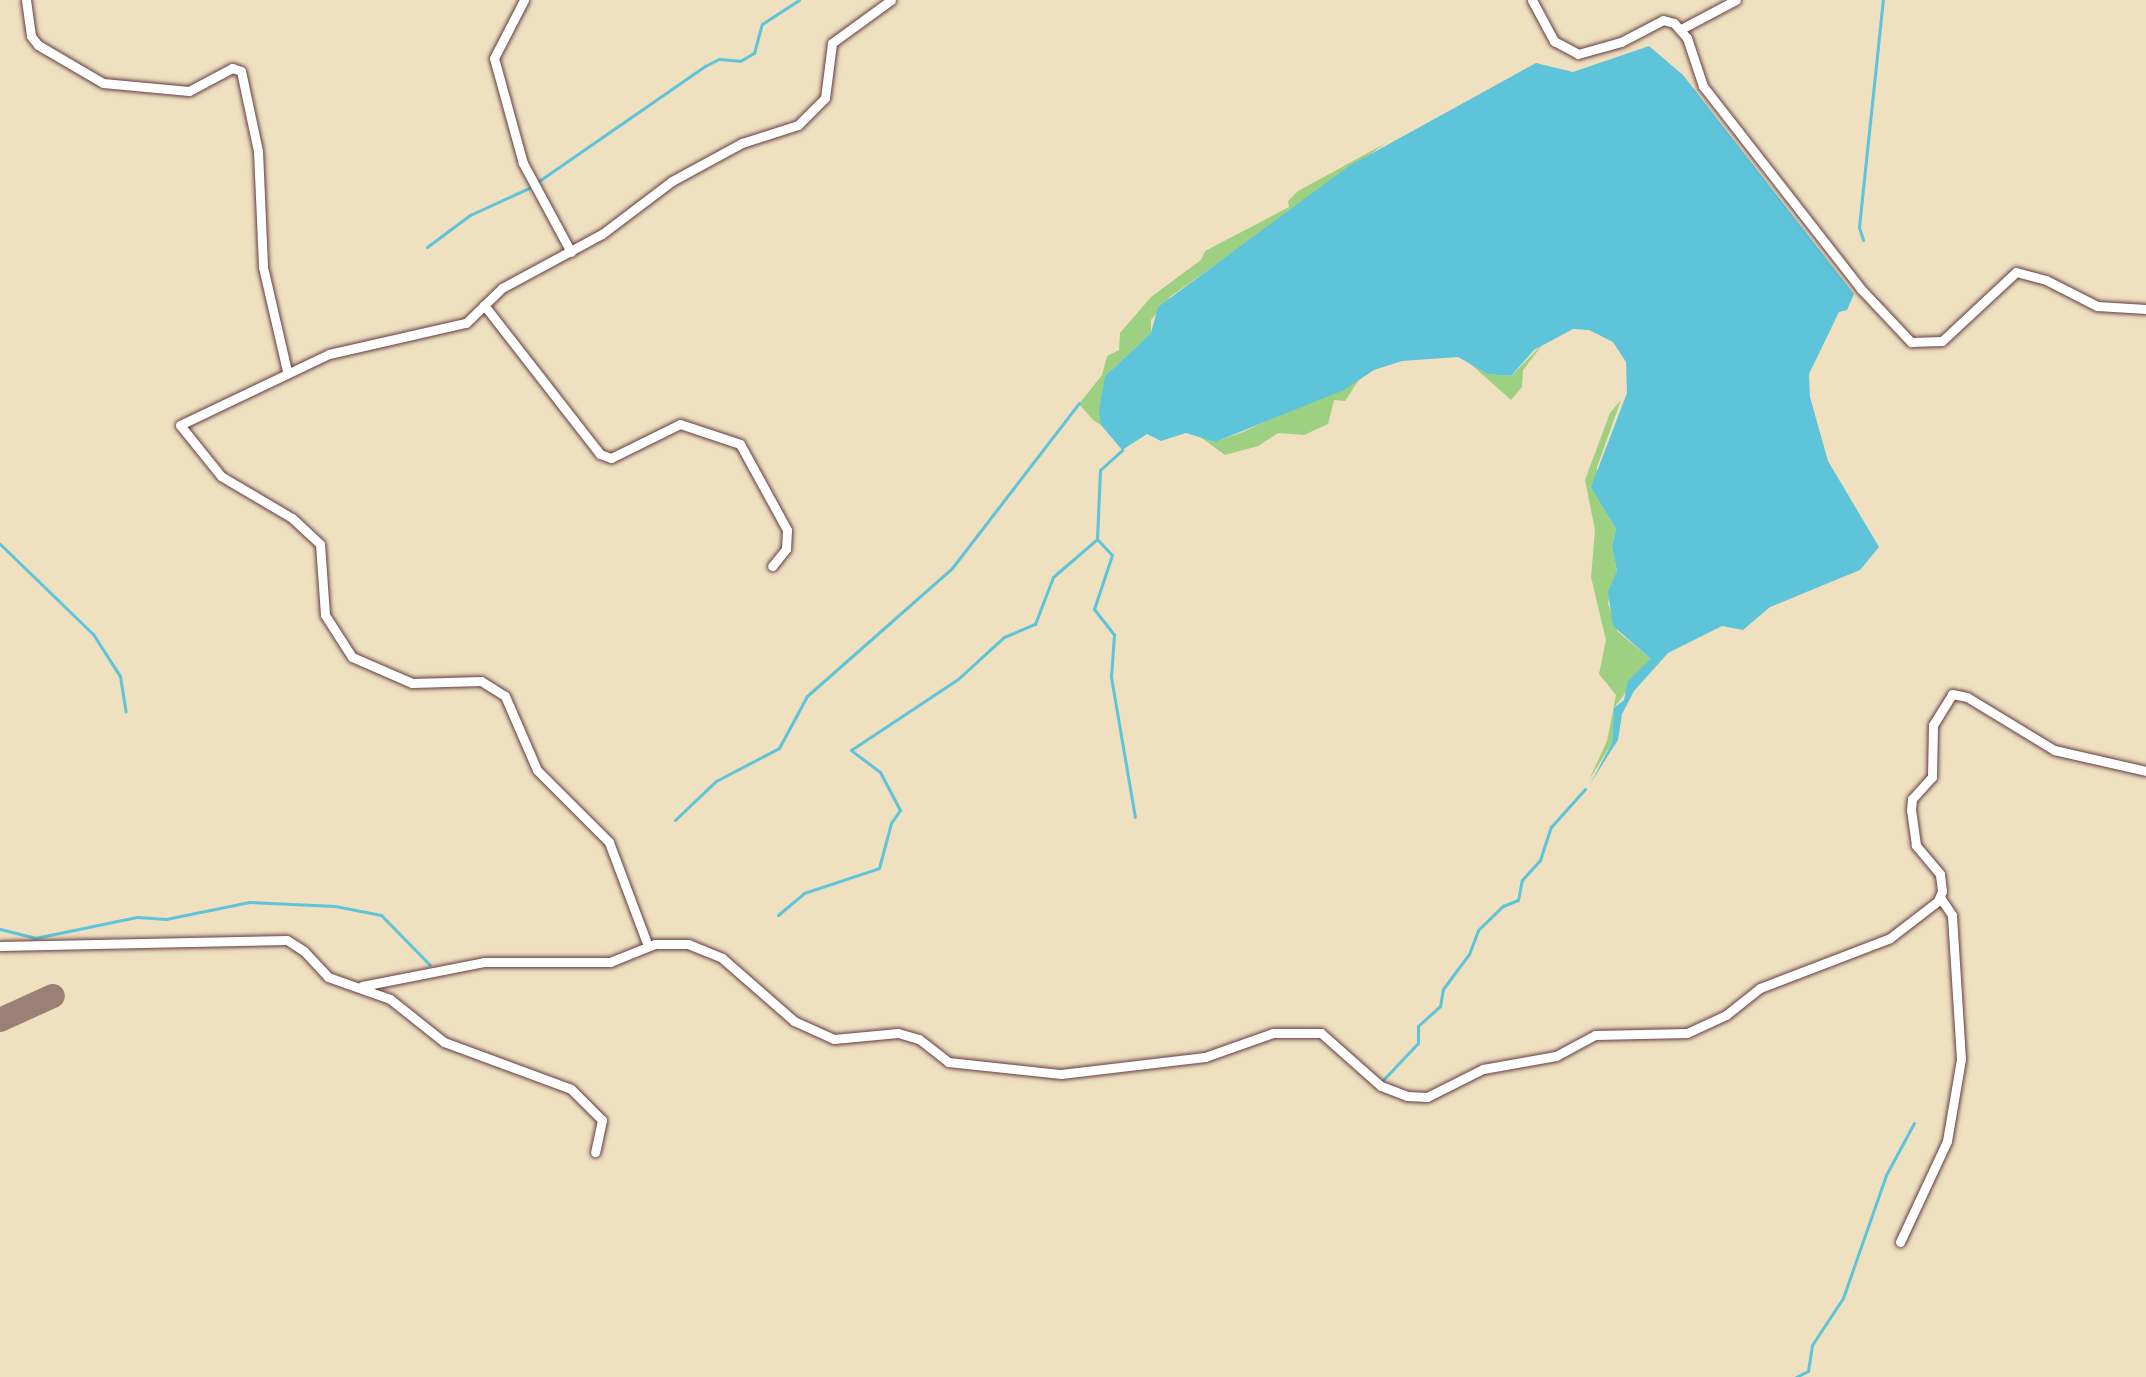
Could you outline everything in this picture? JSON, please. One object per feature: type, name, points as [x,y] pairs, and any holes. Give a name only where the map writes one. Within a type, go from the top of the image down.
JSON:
[{"type":"street","points":[[26,0],[31,36],[38,45],[103,83],[189,91],[232,68],[241,71],[258,151],[263,267],[287,371]]},
{"type":"street","points":[[524,0],[494,58],[523,163],[571,252]]},
{"type":"street","points":[[648,946],[609,842],[537,770],[505,696],[481,681],[412,683],[352,657],[325,615],[320,544],[292,518],[221,476],[186,438],[180,425],[287,371],[329,354],[456,328],[502,288],[571,252],[672,181],[742,143],[778,135],[807,119],[825,98],[832,43],[891,0]]},
{"type":"street","points":[[1532,0],[1554,41],[1578,54],[1621,42],[1663,20],[1681,29],[1703,86],[1861,289],[1911,342],[1942,341],[2016,272],[2097,306],[2146,309]]},
{"type":"street","points":[[1681,29],[1736,0]]},
{"type":"street","points":[[484,305],[600,454],[611,458],[680,424],[740,444],[787,530],[786,549],[772,566]]},
{"type":"street","points":[[1900,1242],[1947,1141],[1961,1059],[1952,915],[1940,897],[1940,874],[1916,845],[1911,810],[1912,799],[1932,777],[1933,725],[1952,694],[1967,697],[2054,750],[2146,771]]},
{"type":"street","points":[[362,986],[484,962],[610,962],[648,946],[672,942],[712,952],[794,1021],[825,1036],[898,1033],[919,1039],[948,1062],[1074,1073],[1205,1057],[1273,1033],[1321,1033],[1375,1082],[1418,1097],[1503,1062],[1562,1054],[1595,1035],[1663,1037],[1705,1026],[1760,988],[1882,944],[1940,897]]},
{"type":"street","points":[[0,946],[287,940],[328,977],[362,986],[403,1007],[444,1042],[571,1089],[602,1120],[595,1152]]},
{"type":"green space","points":[[1386,143],[1170,297],[1151,320],[1151,333],[1105,376],[1101,425],[1093,420],[1079,404],[1102,375],[1107,356],[1119,350],[1120,333],[1151,297],[1201,260],[1205,251],[1289,207],[1288,201],[1298,191]]},
{"type":"green space","points":[[1543,344],[1523,370],[1522,387],[1511,400],[1465,359],[1489,374],[1511,376]]},
{"type":"green space","points":[[1360,378],[1345,401],[1334,400],[1328,424],[1304,435],[1278,433],[1258,446],[1225,455],[1199,436],[1214,442],[1243,432]]},
{"type":"green space","points":[[1621,400],[1597,467],[1599,499],[1616,529],[1612,546],[1617,571],[1608,603],[1617,631],[1651,659],[1614,708],[1612,743],[1589,780],[1607,741],[1616,695],[1599,674],[1606,640],[1591,577],[1595,530],[1585,480],[1610,413]]},
{"type":"water","points":[[1649,46],[1683,75],[1854,294],[1847,310],[1839,312],[1809,374],[1810,397],[1828,461],[1879,547],[1860,570],[1770,607],[1743,630],[1722,626],[1668,653],[1634,691],[1622,714],[1618,740],[1590,784],[1612,743],[1614,708],[1624,700],[1628,681],[1651,659],[1613,626],[1608,592],[1617,571],[1612,546],[1616,529],[1591,487],[1627,393],[1626,362],[1613,342],[1589,330],[1573,329],[1534,350],[1511,376],[1488,374],[1458,357],[1402,361],[1374,370],[1344,390],[1215,442],[1186,433],[1161,441],[1147,434],[1122,450],[1101,425],[1099,411],[1105,376],[1151,333],[1158,307],[1349,166],[1536,63],[1573,72]]},
{"type":"waterway","points":[[536,183],[705,66],[719,59],[740,61],[754,53],[762,24],[799,0]]},
{"type":"waterway","points":[[1863,240],[1859,227],[1883,0]]},
{"type":"waterway","points":[[427,247],[470,215],[529,188]]},
{"type":"waterway","points":[[675,820],[716,781],[779,748],[807,696],[952,568],[1079,403]]},
{"type":"waterway","points":[[778,915],[804,893],[879,868],[891,823],[900,810],[880,772],[851,750],[958,679],[1004,637],[1035,624],[1053,577],[1097,539],[1100,470],[1122,450]]},
{"type":"waterway","points":[[1097,539],[1112,555],[1094,609],[1114,635],[1111,677],[1135,817]]},
{"type":"waterway","points":[[0,544],[93,634],[120,676],[126,712]]},
{"type":"waterway","points":[[1382,1081],[1418,1043],[1418,1026],[1440,1006],[1443,989],[1469,954],[1478,930],[1503,906],[1518,900],[1522,880],[1540,860],[1551,827],[1585,789]]},
{"type":"waterway","points":[[0,929],[35,938],[137,917],[166,919],[249,902],[335,906],[381,915],[430,965]]},
{"type":"waterway","points":[[1796,1377],[1808,1371],[1812,1345],[1843,1298],[1886,1175],[1914,1123]]},
{"type":"taxiway","points":[[0,1020],[53,996]]}]
